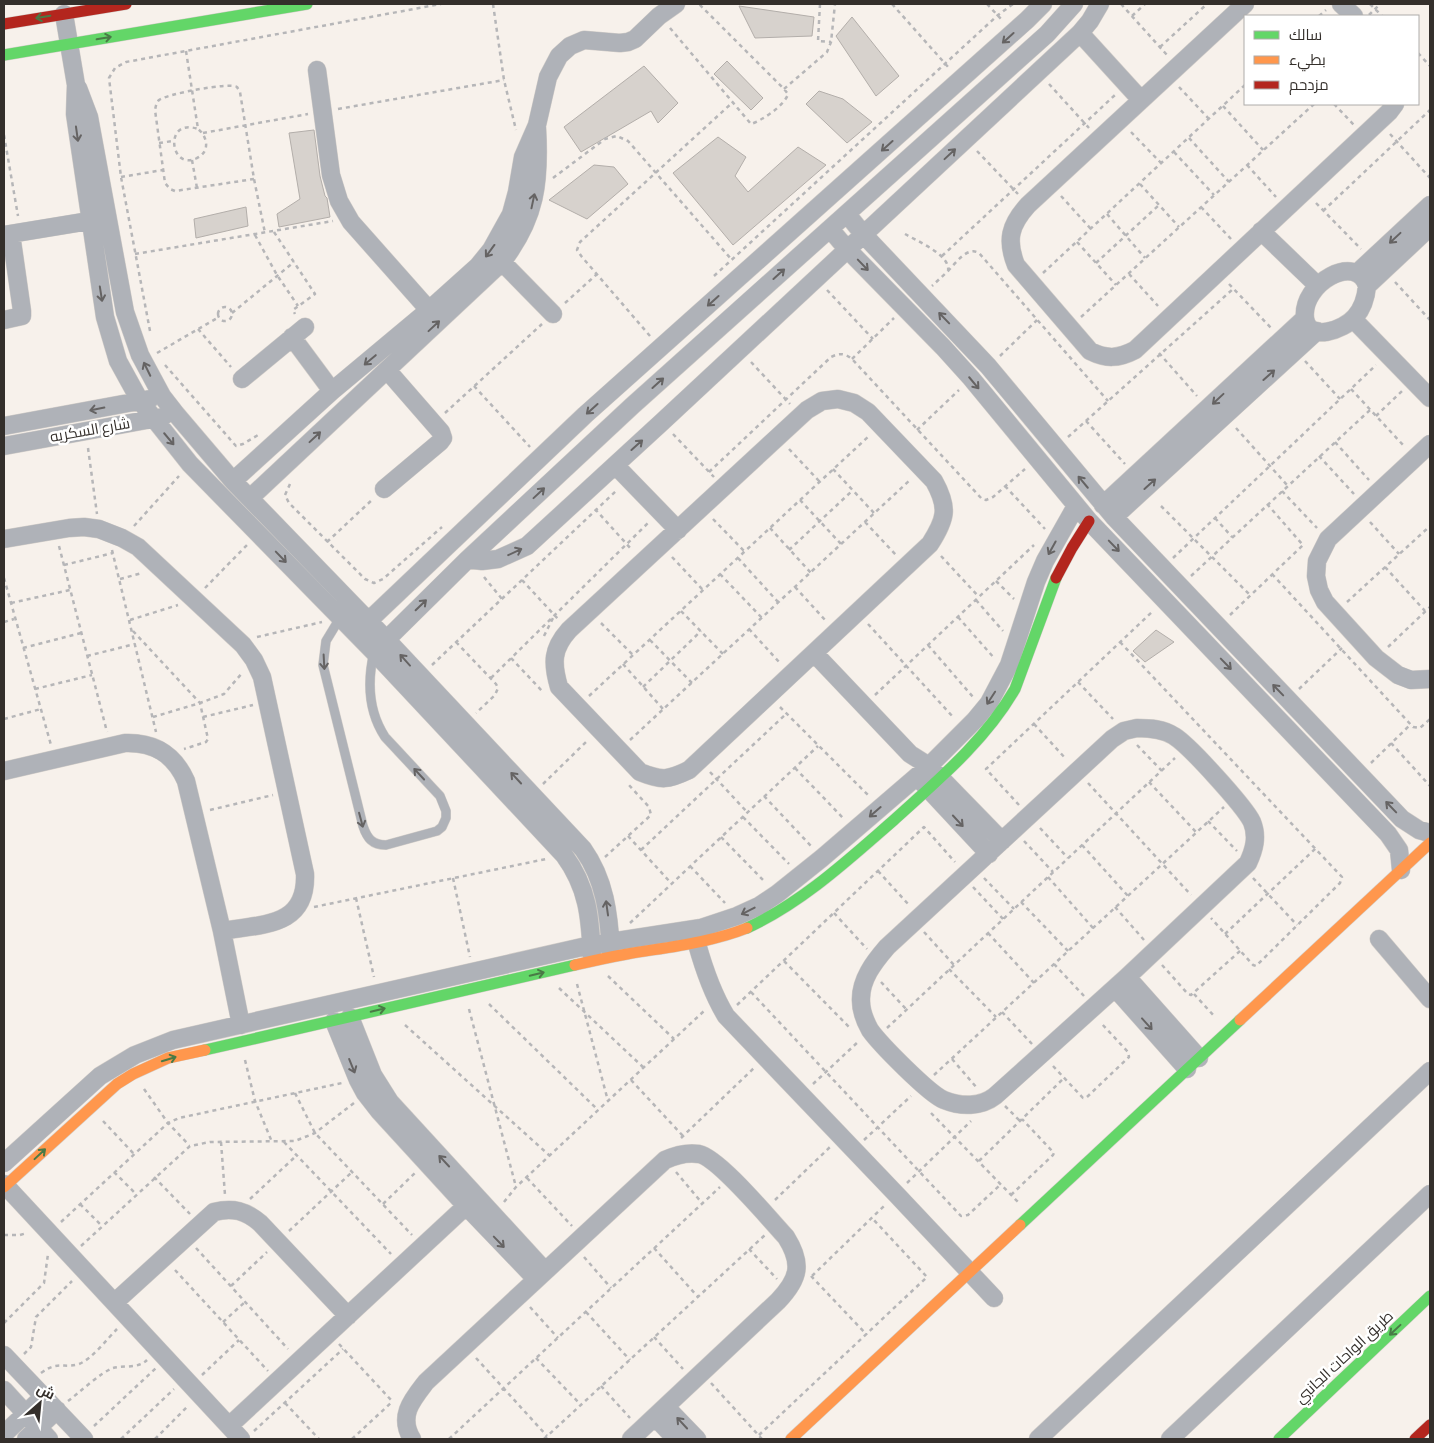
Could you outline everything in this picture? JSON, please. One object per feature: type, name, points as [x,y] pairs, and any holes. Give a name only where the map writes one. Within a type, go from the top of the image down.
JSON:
[{"type":"main road","points":[[4,24],[126,4]]},
{"type":"main road","points":[[4,55],[307,4]]},
{"type":"main road","points":[[610,949],[697,944],[724,937],[748,928],[794,903],[844,863],[928,777],[983,734],[999,715],[1024,671],[1058,572],[1089,521]]},
{"type":"main road","points":[[791,1439],[1430,843]]},
{"type":"main road","points":[[470,984],[543,973],[572,966],[592,953]]},
{"type":"main road","points":[[4,1186],[117,1084],[133,1074],[168,1058],[241,1033],[342,1019],[382,1001]]},
{"type":"main road","name":"طريق الواحات الجانبي","points":[[1279,1439],[1430,1296]]},
{"type":"main road","points":[[1415,1439],[1430,1425]]},
{"type":"street","points":[[234,481],[332,391],[429,310],[478,266],[502,232],[513,207],[523,156],[537,125],[548,77],[559,56],[570,46],[584,40],[620,43],[635,39],[659,16],[676,4]]},
{"type":"street","points":[[356,634],[585,415],[1043,4]]},
{"type":"street","points":[[374,652],[468,559],[639,400],[1047,34],[1074,4]]},
{"type":"street","points":[[468,559],[482,561],[498,559],[527,546],[1080,33],[1100,4]]},
{"type":"street","points":[[1245,4],[1028,205],[1018,215],[1012,227],[1011,253],[1016,265],[1090,351],[1100,356],[1112,358],[1124,356],[1134,350],[1379,122],[1394,105]]},
{"type":"street","points":[[1341,4],[1353,15]]},
{"type":"street","points":[[64,14],[76,85],[75,114],[89,222],[110,340],[121,368],[140,401],[190,464],[374,652],[564,855],[584,892],[589,911],[592,953]]},
{"type":"street","points":[[1080,33],[1141,100]]},
{"type":"street","points":[[317,70],[334,188],[345,214],[429,310]]},
{"type":"street","points":[[76,85],[90,117],[125,312],[140,356],[162,396],[234,481],[369,621],[577,843],[594,866],[604,892],[610,949]]},
{"type":"street","points":[[250,498],[502,262],[524,229],[536,191],[539,152],[537,125]]},
{"type":"street","points":[[1362,280],[1378,265],[1430,205]]},
{"type":"street","points":[[847,214],[863,234],[988,366],[1108,511],[1159,566],[1402,819],[1420,830],[1430,833]]},
{"type":"street","points":[[4,320],[22,316],[12,234],[89,222]]},
{"type":"street","points":[[1378,265],[1430,227]]},
{"type":"street","points":[[830,229],[971,378],[1089,521],[1388,834],[1399,850],[1401,870]]},
{"type":"street","points":[[1262,231],[1317,286]]},
{"type":"street","points":[[502,262],[552,314]]},
{"type":"street","points":[[1339,273],[1362,280],[1365,300],[1353,319],[1341,328],[1333,331],[1317,331],[1311,329],[1306,324],[1305,311],[1308,298],[1317,286],[1330,276],[1339,273]]},
{"type":"street","points":[[1108,511],[1135,475],[1305,318]]},
{"type":"street","points":[[1353,319],[1430,398]]},
{"type":"street","points":[[1108,511],[1225,416],[1317,331]]},
{"type":"street","points":[[242,379],[298,332],[332,391]]},
{"type":"street","points":[[387,370],[441,432],[443,438],[388,486]]},
{"type":"street","name":"شارع السكريه","points":[[4,426],[162,396]]},
{"type":"street","points":[[838,399],[854,402],[881,425],[934,481],[942,495],[944,511],[941,527],[930,544],[689,770],[674,778],[656,778],[640,772],[559,686],[554,671],[555,654],[561,639],[800,416],[822,401],[838,399]]},
{"type":"street","name":"شارع السكريه","points":[[4,446],[176,414]]},
{"type":"street","points":[[1430,444],[1328,539],[1316,561],[1316,576],[1319,590],[1325,602],[1376,658],[1398,675],[1411,680],[1430,679]]},
{"type":"street","points":[[1044,465],[1057,451]]},
{"type":"street","points":[[615,465],[678,530]]},
{"type":"street","points":[[4,1163],[100,1076],[147,1049],[173,1040],[241,1033],[382,1001],[470,984],[592,953],[702,928],[737,916],[777,894],[880,808],[928,777],[984,709],[1006,672],[1045,561],[1076,506]]},
{"type":"street","points":[[4,539],[84,527],[110,533],[138,547],[243,645],[254,660],[262,678],[305,874],[306,888],[302,901],[284,919],[222,931]]},
{"type":"street","points":[[1143,577],[1159,566]]},
{"type":"street","points":[[814,653],[910,754],[989,854]]},
{"type":"street","points":[[1137,728],[1163,731],[1175,737],[1187,747],[1234,798],[1252,822],[1255,835],[1254,850],[1246,865],[1202,907],[1092,1009],[988,1100],[960,1104],[942,1100],[923,1085],[873,1034],[864,1016],[860,1000],[864,979],[873,964],[918,919],[1078,772],[1112,739],[1124,731],[1137,728]]},
{"type":"street","points":[[4,771],[125,743],[150,745],[163,752],[181,771],[186,781],[222,931],[241,1033]]},
{"type":"street","points":[[928,777],[1008,836]]},
{"type":"street","points":[[564,855],[577,843]]},
{"type":"street","points":[[1378,939],[1430,999]]},
{"type":"street","points":[[697,944],[716,999],[726,1016],[994,1298]]},
{"type":"street","points":[[1121,982],[1193,1064]]},
{"type":"street","points":[[342,1019],[362,1086],[494,1215],[540,1275]]},
{"type":"street","points":[[342,1019],[373,1075],[426,1162],[466,1206],[540,1275]]},
{"type":"street","points":[[1038,1439],[1430,1071]]},
{"type":"street","points":[[412,1439],[408,1433],[406,1416],[411,1401],[426,1382],[676,1150],[700,1154],[716,1163],[786,1237],[794,1250],[798,1282],[636,1435]]},
{"type":"street","points":[[4,1186],[55,1238],[192,1386],[241,1433],[278,1382],[466,1206]]},
{"type":"street","points":[[1170,1439],[1430,1194]]},
{"type":"street","points":[[115,1302],[214,1212],[232,1209],[250,1214],[348,1316]]},
{"type":"street","points":[[8,1360],[83,1438]]},
{"type":"street","points":[[4,1390],[25,1414],[38,1435],[57,1410]]},
{"type":"street","points":[[4,1434],[44,1396]]},
{"type":"street","points":[[661,1412],[676,1439]]},
{"type":"street","points":[[661,1412],[697,1439]]},
{"type":"lane","points":[[340,618],[326,641],[322,665],[366,835],[372,842],[386,845],[437,831],[442,827],[446,818],[446,811],[440,796],[395,748],[380,729],[372,709],[370,693],[370,672],[374,652]]},
{"type":"path","points":[[151,336],[121,177],[109,78],[115,68],[126,62],[186,50],[441,4]]},
{"type":"path","points":[[493,4],[504,80],[523,156]]},
{"type":"path","points":[[659,16],[752,124],[759,122],[786,101],[788,94],[699,4]]},
{"type":"path","points":[[820,4],[818,41],[831,42]]},
{"type":"path","points":[[784,89],[827,52],[831,42],[835,4]]},
{"type":"path","points":[[892,4],[960,80]]},
{"type":"path","points":[[987,4],[1014,32]]},
{"type":"path","points":[[711,279],[998,15],[1013,4]]},
{"type":"path","points":[[1121,4],[1160,47],[1173,71],[1209,119]]},
{"type":"path","points":[[1132,16],[1144,4]]},
{"type":"path","points":[[1160,47],[1207,4]]},
{"type":"path","points":[[1370,4],[1381,15]]},
{"type":"path","points":[[1369,15],[1380,4]]},
{"type":"path","points":[[186,50],[198,129]]},
{"type":"path","points":[[1419,54],[1430,66]]},
{"type":"path","points":[[1038,72],[1099,139]]},
{"type":"path","points":[[203,133],[504,80]]},
{"type":"path","points":[[254,179],[175,191],[170,189],[165,183],[155,110],[156,104],[162,98],[191,91],[228,84],[237,87],[240,92],[265,233]]},
{"type":"path","points":[[942,256],[1127,84]]},
{"type":"path","points":[[1032,284],[1244,86]]},
{"type":"path","points":[[660,348],[577,250],[580,242],[733,102]]},
{"type":"path","points":[[1069,328],[1313,105]]},
{"type":"path","points":[[1335,105],[1364,136]]},
{"type":"path","points":[[1223,106],[1263,150]]},
{"type":"path","points":[[1323,210],[1430,110]]},
{"type":"path","points":[[1120,120],[1161,163]]},
{"type":"path","points":[[1379,122],[1430,178]]},
{"type":"path","points":[[185,127],[198,129],[206,139],[204,153],[192,160],[184,159],[174,149],[173,141],[180,130],[185,127]]},
{"type":"path","points":[[4,135],[12,234]]},
{"type":"path","points":[[536,191],[605,139],[617,136],[628,141],[744,274]]},
{"type":"path","points":[[1189,138],[1229,182]]},
{"type":"path","points":[[966,139],[1028,205]]},
{"type":"path","points":[[159,143],[173,141]]},
{"type":"path","points":[[1174,152],[1214,195]]},
{"type":"path","points":[[192,160],[197,188]]},
{"type":"path","points":[[1247,165],[1286,208]]},
{"type":"path","points":[[121,177],[163,170]]},
{"type":"path","points":[[1050,184],[1091,229]]},
{"type":"path","points":[[1140,184],[1179,227]]},
{"type":"path","points":[[1304,191],[1430,320]]},
{"type":"path","points":[[1096,263],[1159,205]]},
{"type":"path","points":[[1201,207],[1241,250]]},
{"type":"path","points":[[135,254],[325,224],[345,214]]},
{"type":"path","points":[[1107,214],[1145,258]]},
{"type":"path","points":[[274,232],[315,294],[293,310],[298,332]]},
{"type":"path","points":[[905,234],[942,256],[948,264],[948,271]]},
{"type":"path","points":[[255,235],[298,306]]},
{"type":"path","points":[[1077,242],[1116,285]]},
{"type":"path","points":[[922,296],[968,251],[975,250],[980,253],[1108,401]]},
{"type":"path","points":[[219,317],[222,320],[230,320],[232,313],[294,262]]},
{"type":"path","points":[[1217,272],[1282,340]]},
{"type":"path","points":[[433,424],[597,274]]},
{"type":"path","points":[[1129,274],[1168,318]]},
{"type":"path","points":[[815,278],[872,338]]},
{"type":"path","points":[[1057,451],[1086,421],[1233,289]]},
{"type":"path","points":[[219,317],[218,313],[223,308],[227,308],[232,313]]},
{"type":"path","points":[[852,359],[905,308]]},
{"type":"path","points":[[154,345],[157,353],[219,317]]},
{"type":"path","points":[[988,366],[1038,320]]},
{"type":"path","points":[[198,329],[242,379]]},
{"type":"path","points":[[1147,339],[1207,408]]},
{"type":"path","points":[[740,349],[800,416]]},
{"type":"path","points":[[1296,350],[1340,399]]},
{"type":"path","points":[[1159,566],[1194,538],[1388,354]]},
{"type":"path","points":[[162,361],[236,446],[243,444],[262,432],[270,430],[282,437]]},
{"type":"path","points":[[917,430],[971,378]]},
{"type":"path","points":[[1376,416],[1413,380]]},
{"type":"path","points":[[474,386],[540,458]]},
{"type":"path","points":[[1351,389],[1415,458]]},
{"type":"path","points":[[578,707],[898,409]]},
{"type":"path","points":[[1179,587],[1370,410]]},
{"type":"path","points":[[1225,416],[1287,486]]},
{"type":"path","points":[[1086,421],[1135,475]]},
{"type":"path","points":[[662,422],[723,487]]},
{"type":"path","points":[[85,431],[110,533],[113,554],[153,717],[163,752],[206,742],[208,739],[200,703],[132,630]]},
{"type":"path","points":[[778,437],[820,482]]},
{"type":"path","points":[[1335,442],[1379,491]]},
{"type":"path","points":[[1319,456],[1399,554]]},
{"type":"path","points":[[110,533],[190,464]]},
{"type":"path","points":[[833,469],[874,514]]},
{"type":"path","points":[[619,750],[922,469]]},
{"type":"path","points":[[420,676],[628,478]]},
{"type":"path","points":[[292,481],[285,495],[288,503],[365,579],[374,583],[383,579],[442,526]]},
{"type":"path","points":[[327,542],[374,498],[381,500],[389,498],[394,491],[388,486]]},
{"type":"path","points":[[1005,486],[1048,532]]},
{"type":"path","points":[[789,550],[853,490]]},
{"type":"path","points":[[1282,491],[1328,539]]},
{"type":"path","points":[[582,495],[643,562]]},
{"type":"path","points":[[800,500],[841,544]]},
{"type":"path","points":[[1267,504],[1316,561]]},
{"type":"path","points":[[1161,506],[1250,595]]},
{"type":"path","points":[[701,508],[745,552]]},
{"type":"path","points":[[491,678],[660,511]]},
{"type":"path","points":[[1215,518],[1232,537]]},
{"type":"path","points":[[865,522],[906,566]]},
{"type":"path","points":[[1335,613],[1430,526]]},
{"type":"path","points":[[770,528],[810,572]]},
{"type":"path","points":[[54,530],[111,746]]},
{"type":"path","points":[[930,544],[979,597]]},
{"type":"path","points":[[864,705],[1035,544]]},
{"type":"path","points":[[1217,627],[1303,545]]},
{"type":"path","points":[[660,546],[704,590]]},
{"type":"path","points":[[64,565],[113,554]]},
{"type":"path","points":[[738,558],[778,602]]},
{"type":"path","points":[[468,559],[502,599]]},
{"type":"path","points":[[1385,567],[1425,612]]},
{"type":"path","points":[[120,579],[162,569]]},
{"type":"path","points":[[720,574],[762,618]]},
{"type":"path","points":[[1272,574],[1410,724],[1417,729],[1430,718]]},
{"type":"path","points":[[4,578],[55,759]]},
{"type":"path","points":[[522,580],[569,630]]},
{"type":"path","points":[[996,581],[1026,612]]},
{"type":"path","points":[[795,587],[836,632]]},
{"type":"path","points":[[11,603],[70,590]]},
{"type":"path","points":[[976,600],[1016,645]]},
{"type":"path","points":[[1068,858],[986,769],[1165,600]]},
{"type":"path","points":[[1376,658],[1430,607]]},
{"type":"path","points":[[681,610],[723,654]]},
{"type":"path","points":[[590,611],[633,655]]},
{"type":"path","points":[[857,612],[965,730]]},
{"type":"path","points":[[958,617],[1006,672]]},
{"type":"path","points":[[4,622],[15,618]]},
{"type":"path","points":[[243,645],[253,637],[340,618]]},
{"type":"path","points":[[749,629],[791,674]]},
{"type":"path","points":[[643,687],[701,631]]},
{"type":"path","points":[[23,648],[81,633]]},
{"type":"path","points":[[1288,700],[1356,635]]},
{"type":"path","points":[[650,640],[692,683]]},
{"type":"path","points":[[456,642],[496,684],[497,692],[464,724]]},
{"type":"path","points":[[87,656],[135,644]]},
{"type":"path","points":[[928,645],[984,709]]},
{"type":"path","points":[[511,658],[548,698]]},
{"type":"path","points":[[153,717],[224,694],[254,660]]},
{"type":"path","points":[[623,664],[663,709]]},
{"type":"path","points":[[35,689],[92,675]]},
{"type":"path","points":[[768,696],[880,808]]},
{"type":"path","points":[[203,717],[267,702]]},
{"type":"path","points":[[4,719],[41,709]]},
{"type":"path","points":[[641,850],[786,714]]},
{"type":"path","points":[[1034,724],[1202,907]]},
{"type":"path","points":[[1360,775],[1410,724]]},
{"type":"path","points":[[531,795],[599,729]]},
{"type":"path","points":[[1391,743],[1430,784]]},
{"type":"path","points":[[610,949],[671,884],[818,746]]},
{"type":"path","points":[[801,1096],[826,1072],[906,1009],[1187,747]]},
{"type":"path","points":[[699,760],[747,812]]},
{"type":"path","points":[[795,768],[855,829]]},
{"type":"path","points":[[594,866],[651,816],[651,811],[624,780]]},
{"type":"path","points":[[1149,782],[1196,833]]},
{"type":"path","points":[[194,814],[287,792]]},
{"type":"path","points":[[764,796],[822,858]]},
{"type":"path","points":[[854,1149],[1234,798]]},
{"type":"path","points":[[743,817],[800,876]]},
{"type":"path","points":[[1208,821],[1268,894],[1298,925]]},
{"type":"path","points":[[726,1016],[924,827],[968,873],[1002,919]]},
{"type":"path","points":[[628,836],[671,884]]},
{"type":"path","points":[[721,836],[777,894]]},
{"type":"path","points":[[1008,836],[1053,872]]},
{"type":"path","points":[[1082,845],[1128,896]]},
{"type":"path","points":[[1225,934],[1316,848]]},
{"type":"path","points":[[293,912],[564,855]]},
{"type":"path","points":[[690,866],[737,916]]},
{"type":"path","points":[[878,871],[954,965]]},
{"type":"path","points":[[968,873],[1014,909]]},
{"type":"path","points":[[1048,877],[1094,928]]},
{"type":"path","points":[[453,878],[470,984],[495,1106],[516,1188]]},
{"type":"path","points":[[356,898],[382,1001],[550,1156]]},
{"type":"path","points":[[1021,902],[1068,951]]},
{"type":"path","points":[[1115,908],[1188,994],[1194,994],[1240,951]]},
{"type":"path","points":[[834,913],[906,1009]]},
{"type":"path","points":[[988,933],[1034,983]]},
{"type":"path","points":[[592,953],[674,1039]]},
{"type":"path","points":[[1002,1012],[1083,1098],[1086,1098],[1129,1056],[1128,1052],[1054,964]]},
{"type":"path","points":[[572,966],[608,1101]]},
{"type":"path","points":[[949,969],[996,1017]]},
{"type":"path","points":[[543,973],[644,1068]]},
{"type":"path","points":[[470,984],[598,1110]]},
{"type":"path","points":[[751,992],[961,1216],[964,1217],[1001,1184]]},
{"type":"path","points":[[1194,994],[1228,1032]]},
{"type":"path","points":[[494,1215],[516,1188],[716,999]]},
{"type":"path","points":[[241,1033],[255,1101],[272,1142]]},
{"type":"path","points":[[676,1150],[765,1058]]},
{"type":"path","points":[[952,1059],[988,1100],[1021,1120],[1054,1153],[1011,1195]]},
{"type":"path","points":[[133,1074],[168,1123],[190,1146]]},
{"type":"path","points":[[979,1161],[1064,1078]]},
{"type":"path","points":[[631,1080],[676,1150],[702,1203]]},
{"type":"path","points":[[4,1323],[44,1283],[48,1253],[55,1238],[80,1204],[168,1123],[179,1118],[295,1093],[362,1086]]},
{"type":"path","points":[[4,1235],[20,1235],[30,1232],[55,1238],[102,1226],[190,1146],[200,1143],[284,1142],[300,1140],[315,1133],[362,1086]]},
{"type":"path","points":[[295,1093],[315,1133],[423,1246]]},
{"type":"path","points":[[798,1282],[872,1218],[973,1119],[988,1100]]},
{"type":"path","points":[[90,1108],[134,1154]]},
{"type":"path","points":[[763,1212],[841,1136]]},
{"type":"path","points":[[221,1142],[232,1209]]},
{"type":"path","points":[[284,1142],[402,1266]]},
{"type":"path","points":[[232,1209],[296,1156]]},
{"type":"path","points":[[383,1204],[426,1162]]},
{"type":"path","points":[[114,1172],[136,1194]]},
{"type":"path","points":[[231,1286],[352,1172]]},
{"type":"path","points":[[154,1177],[200,1225]]},
{"type":"path","points":[[449,1439],[730,1177]]},
{"type":"path","points":[[527,1178],[612,1288]]},
{"type":"path","points":[[80,1204],[102,1226]]},
{"type":"path","points":[[759,1435],[927,1277],[872,1218]]},
{"type":"path","points":[[544,1439],[775,1225]]},
{"type":"path","points":[[186,1237],[299,1362]]},
{"type":"path","points":[[654,1248],[698,1297]]},
{"type":"path","points":[[749,1249],[798,1282],[867,1335]]},
{"type":"path","points":[[164,1258],[278,1382]]},
{"type":"path","points":[[8,1360],[31,1347],[36,1317],[84,1269]]},
{"type":"path","points":[[519,1295],[558,1338]]},
{"type":"path","points":[[223,1322],[245,1302]]},
{"type":"path","points":[[586,1312],[630,1360]]},
{"type":"path","points":[[30,1382],[49,1368],[59,1365],[79,1364],[87,1359],[129,1318]]},
{"type":"path","points":[[329,1333],[392,1401]]},
{"type":"path","points":[[654,1337],[762,1439]]},
{"type":"path","points":[[120,1439],[192,1386],[239,1340]]},
{"type":"path","points":[[465,1346],[547,1436]]},
{"type":"path","points":[[241,1433],[286,1402],[343,1349]]},
{"type":"path","points":[[57,1410],[109,1369],[142,1364],[162,1354]]},
{"type":"path","points":[[83,1438],[162,1354]]},
{"type":"path","points":[[536,1358],[581,1405]]},
{"type":"path","points":[[155,1439],[192,1386]]},
{"type":"path","points":[[601,1386],[636,1435]]},
{"type":"path","points":[[352,1439],[392,1401],[398,1399],[411,1401]]},
{"type":"path","points":[[286,1402],[319,1439]]},
{"type":"building","points":[[739,6],[814,17],[812,36],[755,38]]},
{"type":"building","points":[[852,17],[899,76],[876,96],[836,36]]},
{"type":"building","points":[[727,61],[763,98],[751,110],[714,74]]},
{"type":"building","points":[[644,66],[678,103],[658,123],[651,111],[581,152],[564,127]]},
{"type":"building","points":[[819,91],[843,99],[872,122],[847,143],[806,104]]},
{"type":"building","points":[[314,130],[320,176],[327,198],[330,217],[279,227],[277,214],[300,199],[289,133]]},
{"type":"building","points":[[718,137],[746,157],[735,176],[748,192],[798,147],[826,165],[733,245],[673,173]]},
{"type":"building","points":[[594,165],[614,167],[628,184],[587,219],[549,200]]},
{"type":"building","points":[[246,207],[248,226],[196,238],[194,219]]},
{"type":"building","points":[[1156,630],[1174,642],[1145,662],[1133,651]]},
{"type":"traffic: fast","points":[[4,55],[307,4]]},
{"type":"traffic: fast","points":[[747,928],[787,906],[842,865],[927,790],[975,743],[990,726],[1015,689],[1056,578]]},
{"type":"traffic: fast","points":[[205,1050],[575,965]]},
{"type":"traffic: fast","points":[[1020,1225],[1240,1020]]},
{"type":"traffic: fast","points":[[1279,1439],[1430,1296]]},
{"type":"traffic: slow","points":[[1240,1020],[1430,843]]},
{"type":"traffic: slow","points":[[575,965],[703,941],[747,928]]},
{"type":"traffic: slow","points":[[4,1187],[117,1084],[133,1074],[168,1058],[205,1050]]},
{"type":"traffic: slow","points":[[791,1439],[1020,1225]]},
{"type":"traffic: jam","points":[[4,24],[126,4]]},
{"type":"traffic: jam","points":[[1056,578],[1089,521]]},
{"type":"traffic: jam","points":[[1415,1439],[1430,1425]]}]
